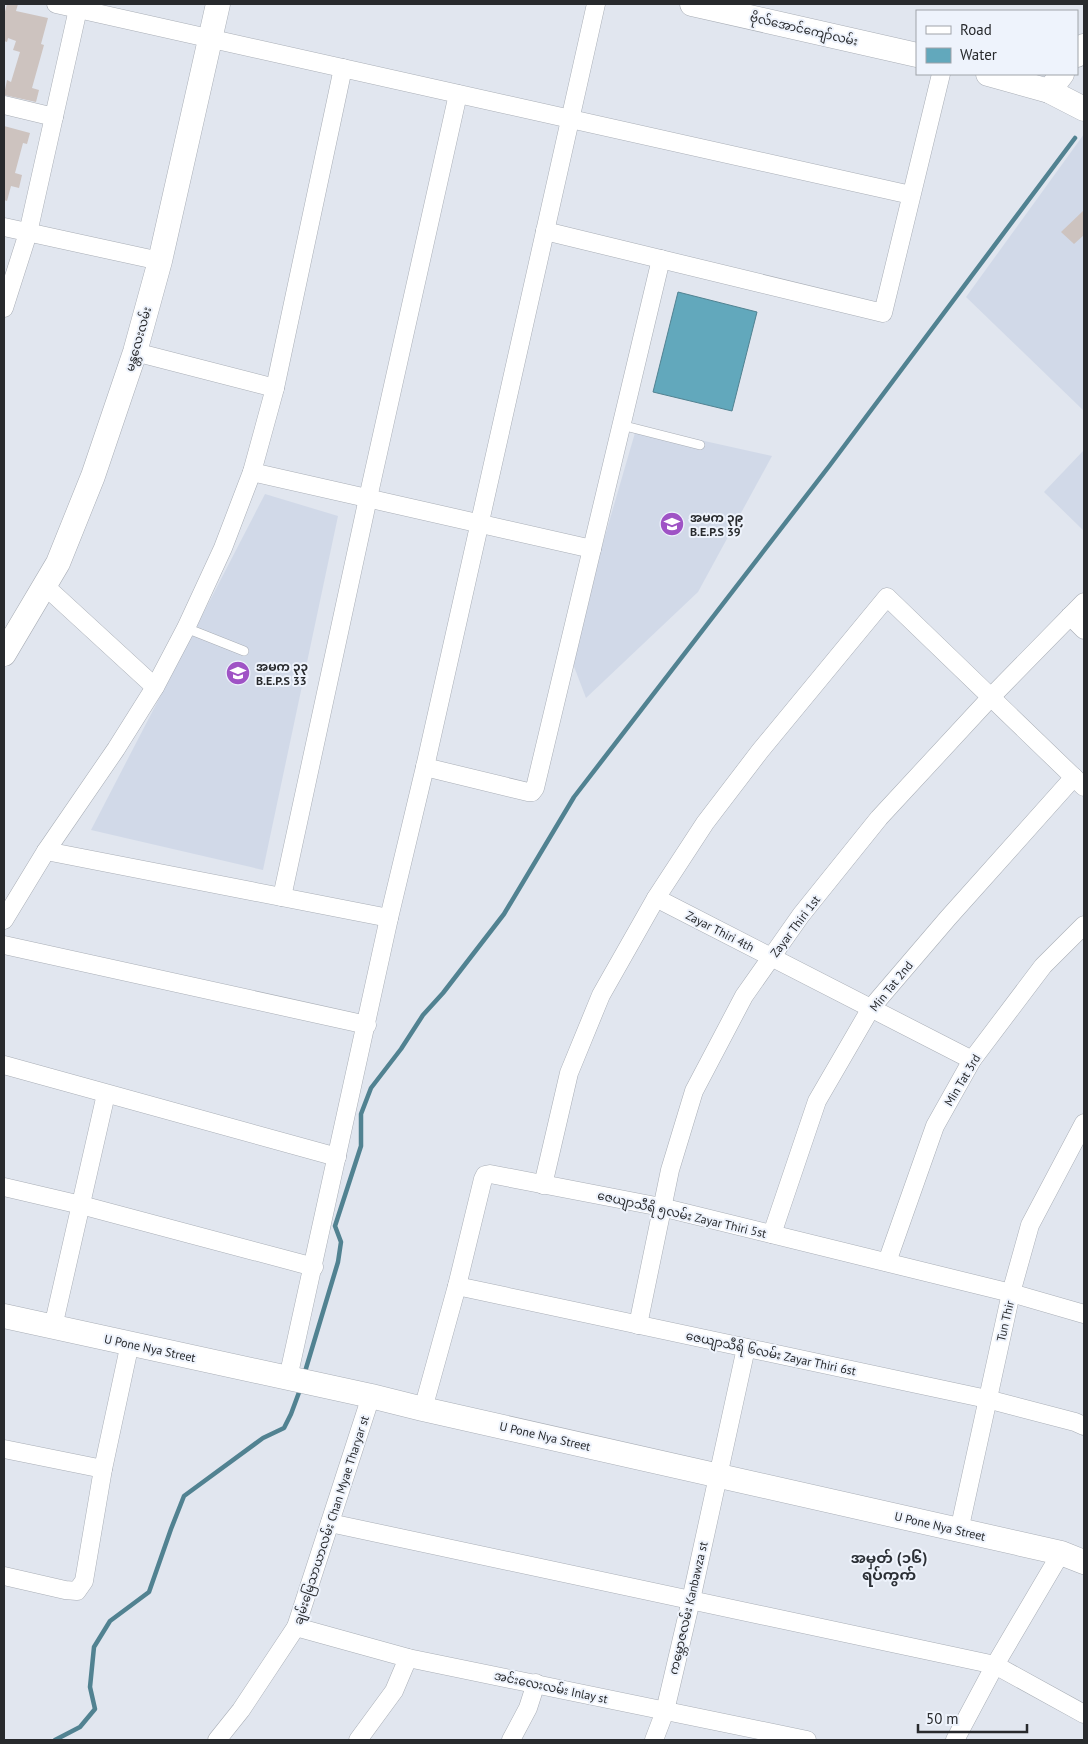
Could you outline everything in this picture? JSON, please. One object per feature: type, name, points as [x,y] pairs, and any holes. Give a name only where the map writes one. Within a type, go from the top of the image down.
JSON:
[{"type":"street","points":[[56,4],[911,195]]},
{"type":"street","name":"မန္တလေးလမ်း","points":[[4,654],[58,563],[93,476],[135,352],[160,261],[218,4]]},
{"type":"street","points":[[288,1378],[389,918],[596,4]]},
{"type":"street","name":"ဗိုလ်အောင်ကျော်လမ်း","points":[[692,4],[716,6],[916,55]]},
{"type":"street","points":[[4,308],[28,233],[78,9]]},
{"type":"street","points":[[4,920],[46,851],[116,749],[154,687],[186,628],[223,548],[252,472],[275,388],[343,68]]},
{"type":"street","points":[[545,231],[882,313],[941,75]]},
{"type":"street","points":[[996,75],[1056,82],[1084,109]]},
{"type":"street","points":[[282,897],[458,94]]},
{"type":"street","points":[[4,105],[54,116]]},
{"type":"street","points":[[4,227],[160,261]]},
{"type":"street","points":[[424,768],[532,792],[535,788],[661,259]]},
{"type":"street","points":[[135,352],[275,388]]},
{"type":"street","points":[[252,472],[592,549]]},
{"type":"street","points":[[45,586],[154,687]]},
{"type":"street","name":"Min Tat 2nd","points":[[656,898],[705,823],[760,751],[887,597],[1079,782],[948,918],[871,1008],[817,1100],[772,1234]]},
{"type":"street","name":"Zayar Thiri 1st","points":[[638,1325],[670,1170],[694,1091],[744,996],[801,915],[879,818],[991,697],[1084,602]]},
{"type":"street","points":[[1070,616],[1084,630]]},
{"type":"street","points":[[46,851],[389,918]]},
{"type":"street","points":[[543,1185],[569,1074],[601,995],[656,898]]},
{"type":"street","name":"Zayar Thiri 4th","points":[[656,898],[972,1060]]},
{"type":"street","name":"Min Tat 3rd","points":[[887,1262],[935,1126],[972,1060],[1043,966],[1084,925]]},
{"type":"street","points":[[4,945],[367,1025]]},
{"type":"street","points":[[4,1065],[337,1157]]},
{"type":"street","points":[[53,1327],[106,1094]]},
{"type":"street","name":"Tun Thir","points":[[959,1531],[1011,1293],[1030,1225],[1084,1123]]},
{"type":"street","name":"ဇေယျာသီရိ ၅လမ်း Zayar Thiri 5st","points":[[422,1409],[457,1286],[483,1179],[485,1175],[490,1174],[662,1207],[1011,1293],[1084,1314]]},
{"type":"street","points":[[4,1187],[81,1205],[314,1266]]},
{"type":"street","name":"ဇေယျာသီရိ ၆လမ်း Zayar Thiri 6st","points":[[457,1286],[987,1399],[1084,1426]]},
{"type":"street","name":"U Pone Nya Street","points":[[4,1316],[372,1396],[422,1409],[1061,1553],[1084,1562]]},
{"type":"street","points":[[4,1576],[77,1591],[84,1581],[103,1469],[130,1343]]},
{"type":"street","name":"ကမ္ဘောဇလမ်း Kanbawza st","points":[[654,1740],[665,1711],[746,1348]]},
{"type":"street","name":"ချမ်းမြေသာယာလမ်း Chan Myae Tharyar st","points":[[217,1740],[241,1710],[296,1627],[372,1396]]},
{"type":"street","points":[[4,1449],[103,1469]]},
{"type":"street","points":[[330,1523],[995,1665],[1084,1714]]},
{"type":"street","points":[[955,1740],[995,1665],[1061,1553]]},
{"type":"street","name":"အင်းလေးလမ်း Inlay st","points":[[296,1627],[408,1658],[807,1740]]},
{"type":"street","points":[[358,1740],[394,1691],[408,1658]]},
{"type":"street","points":[[511,1740],[528,1708],[536,1683]]},
{"type":"lane","points":[[622,425],[700,445]]},
{"type":"lane","points":[[186,628],[244,651]]},
{"type":"shaded area","points":[[1084,134],[1084,411],[966,297]]},
{"type":"shaded area","name":"အမက ၃၉ B.E.P.S 39","points":[[637,426],[772,456],[698,592],[586,698],[570,656]]},
{"type":"shaded area","points":[[1084,450],[1084,531],[1044,492]]},
{"type":"shaded area","name":"အမက ၃၃ B.E.P.S 33","points":[[265,494],[338,516],[263,870],[91,830]]},
{"type":"water","points":[[678,292],[757,312],[732,411],[653,392]]},
{"type":"building","points":[[7,4],[18,4],[16,11],[48,18],[41,44],[44,45],[32,88],[39,90],[36,102],[4,95],[7,80],[11,82],[20,52],[13,50],[16,41],[8,38],[7,42],[4,41],[4,15]]},
{"type":"building","points":[[4,126],[30,133],[27,144],[23,143],[15,173],[22,175],[19,188],[11,186],[7,201],[4,200]]},
{"type":"building","points":[[1084,210],[1084,235],[1074,244],[1061,232]]},
{"type":"waterway","points":[[304,1375],[338,1262],[341,1242],[335,1226],[361,1146],[361,1114],[371,1088],[401,1049],[423,1015],[443,993],[504,914],[574,797],[830,465],[1075,138]]},
{"type":"waterway","points":[[55,1740],[80,1727],[95,1709],[90,1687],[94,1647],[110,1621],[149,1592],[184,1496],[263,1438],[284,1428],[301,1387]]},
{"type":"place","name":"အမက ၃၉ B.E.P.S 39","points":[[672,524]]},
{"type":"place","name":"အမက ၃၃ B.E.P.S 33","points":[[238,673]]},
{"type":"district","name":"အမှတ် (၁၆) ရပ်ကွက်","points":[[889,1566]]}]
